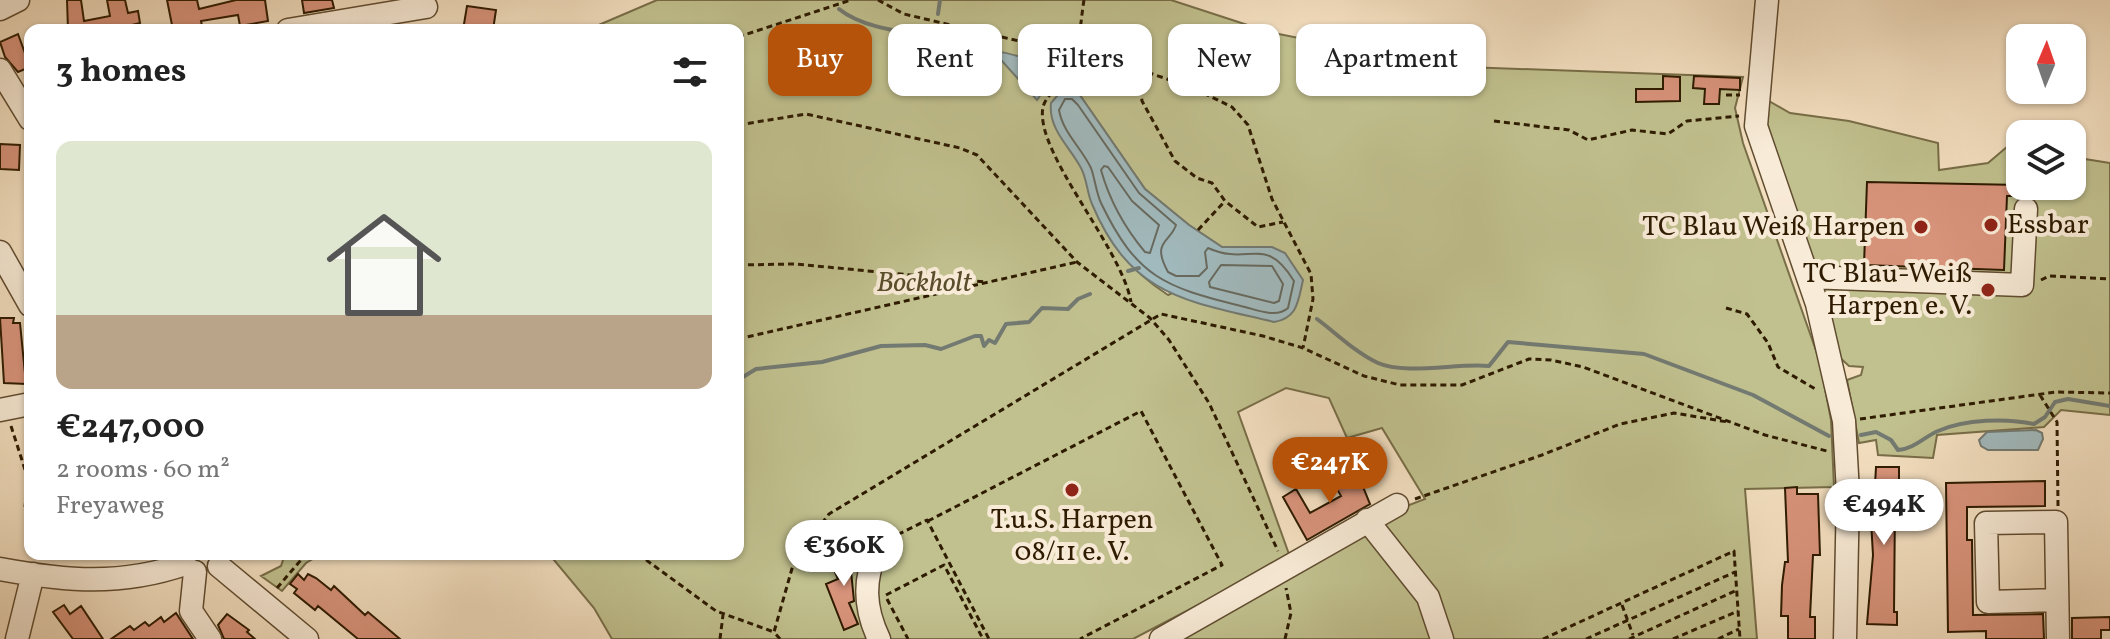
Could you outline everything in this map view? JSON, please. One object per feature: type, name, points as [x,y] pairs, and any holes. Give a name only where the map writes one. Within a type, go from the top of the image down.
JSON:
[{"type":"street","points":[[0,9],[18,0]]},
{"type":"street","points":[[1767,0],[1755,115],[1763,154],[1808,277],[1841,406],[1846,442],[1845,639]]},
{"type":"street","points":[[318,24],[425,3],[425,24]]},
{"type":"street","points":[[0,70],[15,100]]},
{"type":"street","points":[[1808,277],[2022,285],[2026,209]]},
{"type":"street","points":[[0,252],[24,294]]},
{"type":"street","points":[[3,410],[24,405]]},
{"type":"street","points":[[1161,639],[1397,505]]},
{"type":"street","points":[[1367,520],[1428,597],[1442,639]]},
{"type":"street","points":[[2057,600],[1988,602],[1986,523],[2056,522],[2058,639]]},
{"type":"street","points":[[877,550],[867,571],[876,600],[879,639]]},
{"type":"street","points":[[0,569],[123,581],[188,563],[208,573],[220,560],[307,639]]},
{"type":"street","points":[[188,563],[191,611],[210,639]]},
{"type":"street","points":[[17,639],[33,574]]},
{"type":"path","points":[[744,35],[851,0]]},
{"type":"path","points":[[878,0],[904,14],[1018,40]]},
{"type":"path","points":[[1080,24],[1084,0]]},
{"type":"path","points":[[1152,74],[1193,88],[1242,116],[1283,222],[1308,264],[1313,286],[1303,348]]},
{"type":"path","points":[[1726,95],[1740,95]]},
{"type":"path","points":[[1051,96],[1043,106],[1044,135],[1122,270],[1131,302]]},
{"type":"path","points":[[1141,96],[1175,161],[1197,178],[1212,183],[1225,201],[1258,227],[1283,222]]},
{"type":"path","points":[[744,124],[806,114],[960,148],[989,166],[1077,262],[1150,318],[1204,393],[1286,566],[1284,582],[1291,613],[1285,639]]},
{"type":"path","points":[[1494,121],[1569,130],[1588,140],[1632,130],[1668,134],[1687,121],[1755,115]]},
{"type":"path","points":[[1198,230],[1225,201]]},
{"type":"path","points":[[1085,206],[1092,204]]},
{"type":"path","points":[[744,338],[1077,262]]},
{"type":"path","points":[[744,265],[795,264],[988,282]]},
{"type":"path","points":[[2022,285],[2049,276],[2081,280],[2110,279]]},
{"type":"path","points":[[1726,308],[1747,314],[1768,343],[1778,367],[1841,406]]},
{"type":"path","points":[[774,632],[795,558],[829,514],[1161,314],[1215,324],[1303,348],[1364,376],[1422,387],[1462,385],[1529,359],[1551,360],[1583,367],[1788,442],[1831,452],[1846,442]]},
{"type":"path","points":[[1871,417],[2069,390],[2110,393]]},
{"type":"path","points":[[2040,394],[2057,422],[2056,522]]},
{"type":"path","points":[[3,410],[24,468]]},
{"type":"path","points":[[877,550],[891,537],[1141,411],[1222,565],[1080,639]]},
{"type":"path","points":[[1397,505],[1542,455],[1620,424],[1674,413],[1736,423]]},
{"type":"path","points":[[928,521],[989,639]]},
{"type":"path","points":[[1543,639],[1734,551],[1740,639]]},
{"type":"path","points":[[264,603],[301,560]]},
{"type":"path","points":[[646,560],[723,615],[774,632],[780,639]]},
{"type":"path","points":[[906,638],[876,600],[944,565],[983,639]]},
{"type":"path","points":[[1586,639],[1735,572]]},
{"type":"path","points":[[1621,603],[1632,638],[1737,591]]},
{"type":"path","points":[[1673,639],[1738,611]]},
{"type":"path","points":[[720,639],[723,615]]},
{"type":"path","points":[[1577,615],[1580,622]]},
{"type":"path","points":[[1718,639],[1739,629]]},
{"type":"green space","name":"Bockholt","points":[[657,0],[1171,0],[1244,24],[1168,24],[1168,96],[1280,96],[1280,34],[1296,37],[1296,96],[1486,96],[1486,68],[1743,77],[1735,108],[1743,143],[1820,362],[1831,420],[1834,487],[1745,489],[1757,639],[1449,639],[1378,517],[1425,499],[1382,428],[1347,438],[1329,398],[1286,388],[1238,412],[1290,557],[1133,639],[612,639],[594,608],[554,560],[744,560],[744,24],[601,24]],"holes":[[[1018,24],[1152,24],[1152,96],[1080,96],[1145,189],[1222,247],[1272,247],[1168,295],[1141,275],[1106,231],[1095,206],[1083,152],[1077,96],[1018,96]]]},
{"type":"green space","points":[[1762,97],[1790,113],[1849,121],[1938,143],[1939,170],[1988,163],[2006,148],[2006,200],[2086,200],[2086,159],[2110,163],[2110,415],[2061,410],[2044,427],[1937,435],[1933,458],[1878,455],[1876,440],[1859,443],[1847,380],[1861,375],[1863,367],[1849,366],[1837,355],[1777,179]]},
{"type":"green space","points":[[1363,530],[1420,602],[1436,639],[1172,639]]},
{"type":"green space","points":[[283,560],[311,560],[282,591],[261,576],[281,566]]},
{"type":"water","points":[[1002,52],[1018,56],[1018,79],[1002,61]]},
{"type":"water","points":[[1057,96],[1080,96],[1145,189],[1222,247],[1272,247],[1285,253],[1303,280],[1298,301],[1288,317],[1274,322],[1214,308],[1165,290],[1144,277],[1107,235],[1092,204],[1081,168],[1053,121],[1051,103]]},
{"type":"water","points":[[2036,430],[2042,433],[2043,439],[2038,450],[1988,450],[1981,446],[1979,440],[1987,432]]},
{"type":"building","points":[[67,0],[81,0],[84,21],[110,16],[107,0],[125,0],[128,13],[138,11],[140,23],[136,24],[68,24]]},
{"type":"building","points":[[167,0],[197,0],[199,9],[236,0],[265,0],[268,21],[240,24],[238,15],[201,21],[202,24],[172,24]]},
{"type":"building","points":[[302,0],[332,0],[334,8],[304,13]]},
{"type":"building","points":[[467,6],[496,10],[494,24],[464,24]]},
{"type":"building","points":[[18,34],[24,50],[24,70],[18,72],[5,57],[0,42]]},
{"type":"building","points":[[1663,76],[1680,77],[1680,101],[1636,102],[1636,89],[1663,89]]},
{"type":"building","points":[[1694,76],[1740,78],[1740,90],[1720,89],[1719,104],[1704,104],[1705,89],[1693,88]]},
{"type":"building","points":[[0,144],[20,145],[19,170],[0,169]]},
{"type":"building","name":"TC Blau Weiß Harpen","points":[[1867,182],[2006,185],[2004,270],[1864,265]]},
{"type":"building","points":[[0,318],[14,318],[13,323],[20,323],[24,384],[4,383]]},
{"type":"building","points":[[1355,467],[1370,504],[1307,540],[1283,497],[1296,489],[1310,513],[1341,496],[1332,480]]},
{"type":"building","points":[[1876,467],[1899,467],[1899,503],[1895,503],[1894,612],[1897,612],[1897,625],[1867,624],[1873,555],[1870,503],[1874,503]]},
{"type":"building","points":[[2045,481],[2045,506],[1967,507],[1967,540],[1972,540],[1973,615],[2043,614],[2044,639],[1986,639],[1986,631],[1948,632],[1946,483]]},
{"type":"building","points":[[1797,487],[1797,494],[1818,494],[1820,555],[1813,555],[1810,617],[1815,617],[1815,639],[1788,639],[1788,616],[1781,616],[1782,585],[1785,562],[1788,562],[1785,488]]},
{"type":"building","points":[[858,548],[860,553],[856,567],[851,571],[854,601],[849,603],[858,624],[844,630],[826,584],[838,579],[831,563]]},
{"type":"building","points":[[298,574],[304,580],[308,574],[331,590],[334,586],[365,615],[368,612],[400,639],[358,639],[318,606],[315,610],[294,593],[297,589],[290,584]]},
{"type":"building","points":[[64,605],[70,614],[81,606],[103,639],[73,639],[53,612]]},
{"type":"building","points":[[176,613],[193,639],[111,639],[130,626],[134,630],[145,622],[149,626],[161,617],[164,622]]},
{"type":"building","points":[[227,614],[249,630],[247,632],[255,639],[224,639],[218,625]]},
{"type":"building","points":[[2110,617],[2110,630],[2101,630],[2101,639],[2072,639],[2072,618]]},
{"type":"waterway","points":[[938,14],[940,0]]},
{"type":"waterway","points":[[839,9],[853,18],[888,29]]},
{"type":"waterway","points":[[1128,271],[1139,268]]},
{"type":"waterway","points":[[744,376],[756,369],[822,362],[881,346],[925,345],[941,349],[975,336],[981,336],[984,346],[989,340],[995,343],[1006,324],[1029,322],[1042,308],[1068,309],[1078,299],[1090,294]]},
{"type":"waterway","points":[[1317,319],[1370,359],[1402,368],[1489,366],[1508,342],[1644,354],[1753,395],[1829,436]]},
{"type":"waterway","points":[[1861,435],[1876,432],[1891,440],[1898,450],[1961,424],[1999,420],[2034,424],[2045,417],[2055,402],[2068,399],[2110,406]]},
{"type":"place","name":"Essbar","points":[[1991,225]]},
{"type":"place","name":"TC Blau Weiß Harpen","points":[[1921,227]]},
{"type":"place","name":"TC Blau-Weiß Harpen e. V.","points":[[1988,290]]},
{"type":"place","name":"T.u.S. Harpen 08/11 e. V.","points":[[1072,490]]}]
